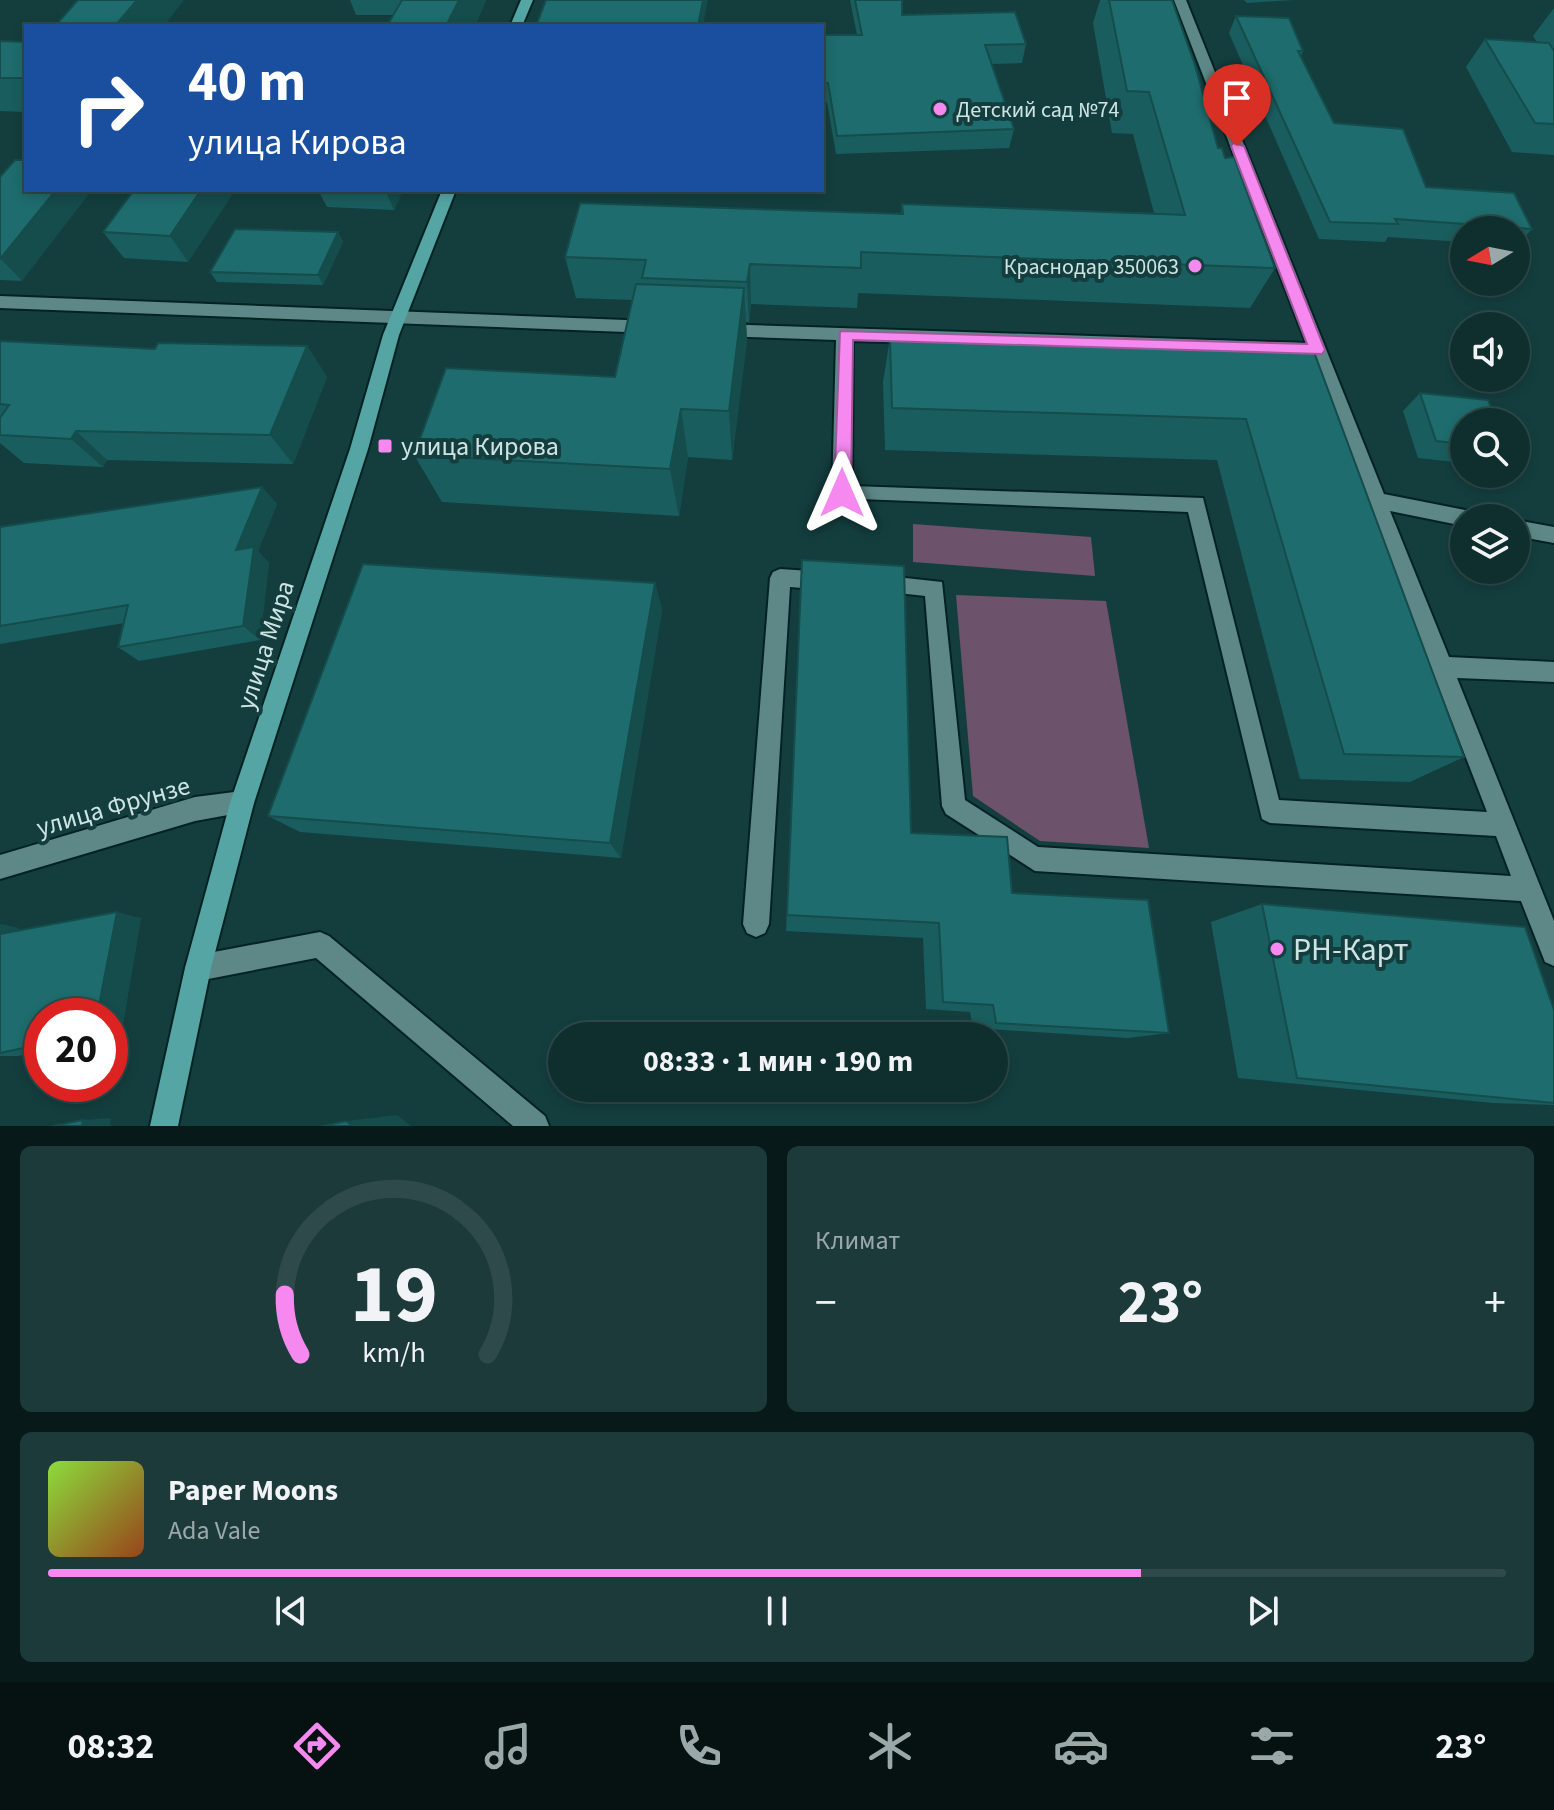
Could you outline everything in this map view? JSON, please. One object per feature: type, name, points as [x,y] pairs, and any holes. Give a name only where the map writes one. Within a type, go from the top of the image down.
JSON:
[{"type":"main road","points":[[517,24],[527,0]]},
{"type":"main road","name":"улица Мира","points":[[164,1126],[198,968],[242,803],[359,449],[397,317],[448,192]]},
{"type":"street","points":[[1180,0],[1554,953]]},
{"type":"street","points":[[0,302],[673,328]]},
{"type":"street","points":[[705,329],[1317,350]]},
{"type":"street","points":[[845,334],[842,493],[1196,504],[1270,811],[1506,825]]},
{"type":"street","points":[[1377,501],[1450,515]]},
{"type":"street","points":[[1530,531],[1554,535]]},
{"type":"street","points":[[756,924],[780,578],[935,588],[954,806],[1035,859],[1529,889]]},
{"type":"street","points":[[1443,667],[1554,672]]},
{"type":"street","name":"улица Фрунзе","points":[[0,867],[195,809],[242,803]]},
{"type":"street","points":[[198,968],[320,945],[531,1124]]},
{"type":"shaded area","points":[[913,524],[1091,537],[1095,576],[913,562]]},
{"type":"shaded area","points":[[956,595],[1106,601],[1149,848],[1040,841],[973,796]]},
{"type":"building","points":[[78,0],[137,0],[117,24],[57,24]]},
{"type":"building","points":[[402,0],[459,0],[447,24],[388,24]]},
{"type":"building","points":[[546,0],[703,0],[698,24],[537,24]]},
{"type":"building","points":[[855,0],[902,0],[902,15],[1015,12],[1026,44],[985,45],[1014,129],[837,136],[828,83],[824,83],[824,35],[862,35]]},
{"type":"building","points":[[1109,0],[1172,0],[1195,65],[1218,148],[1222,148],[1225,158],[1234,157],[1275,268],[861,252],[861,268],[750,264],[747,282],[642,278],[646,260],[565,257],[580,203],[903,214],[902,204],[1185,215],[1149,92],[1127,91]]},
{"type":"building","points":[[1236,16],[1289,18],[1303,51],[1298,51],[1334,123],[1403,129],[1426,187],[1514,193],[1526,216],[1450,216],[1450,223],[1395,219],[1398,224],[1330,222]]},
{"type":"building","points":[[1485,39],[1549,43],[1554,51],[1554,124],[1535,123]]},
{"type":"building","points":[[0,41],[24,42],[24,78],[0,78]]},
{"type":"building","points":[[15,160],[24,160],[24,192],[54,192],[0,259],[0,177]]},
{"type":"building","points":[[133,192],[200,192],[170,236],[103,232]]},
{"type":"building","points":[[235,229],[338,232],[318,275],[210,272]]},
{"type":"building","points":[[636,284],[744,288],[729,411],[681,409],[670,469],[414,455],[446,368],[615,377]]},
{"type":"building","points":[[890,338],[1314,352],[1464,757],[1344,754],[1246,419],[892,408]]},
{"type":"building","points":[[0,341],[155,349],[158,343],[307,346],[270,435],[76,431],[71,439],[0,435],[0,418],[9,405],[0,404]]},
{"type":"building","points":[[1420,393],[1488,400],[1491,408],[1450,408],[1450,442],[1436,441]]},
{"type":"building","points":[[262,487],[236,550],[254,547],[243,626],[118,647],[128,605],[0,626],[0,527]]},
{"type":"building","points":[[802,560],[904,566],[911,833],[1007,837],[1012,893],[1148,900],[1169,1033],[996,1022],[993,1005],[943,1002],[939,923],[787,915]]},
{"type":"building","points":[[363,564],[655,583],[610,843],[268,816]]},
{"type":"building","points":[[1262,904],[1525,927],[1554,1010],[1554,1103],[1297,1078]]},
{"type":"building","points":[[117,912],[100,998],[24,998],[24,1048],[0,1053],[0,934]]},
{"type":"building","points":[[83,1120],[82,1126],[53,1126]]},
{"type":"building","points":[[346,1121],[353,1126],[323,1126]]},
{"type":"place","name":"Детский сад №74","points":[[940,109]]},
{"type":"place","name":"Краснодар 350063","points":[[1195,266]]},
{"type":"place","name":"улица Кирова","points":[[385,446]]},
{"type":"place","name":"РН-Карт","points":[[1277,949]]},
{"type":"route","points":[[842,493],[845,334],[1317,350],[1237,146]]}]
